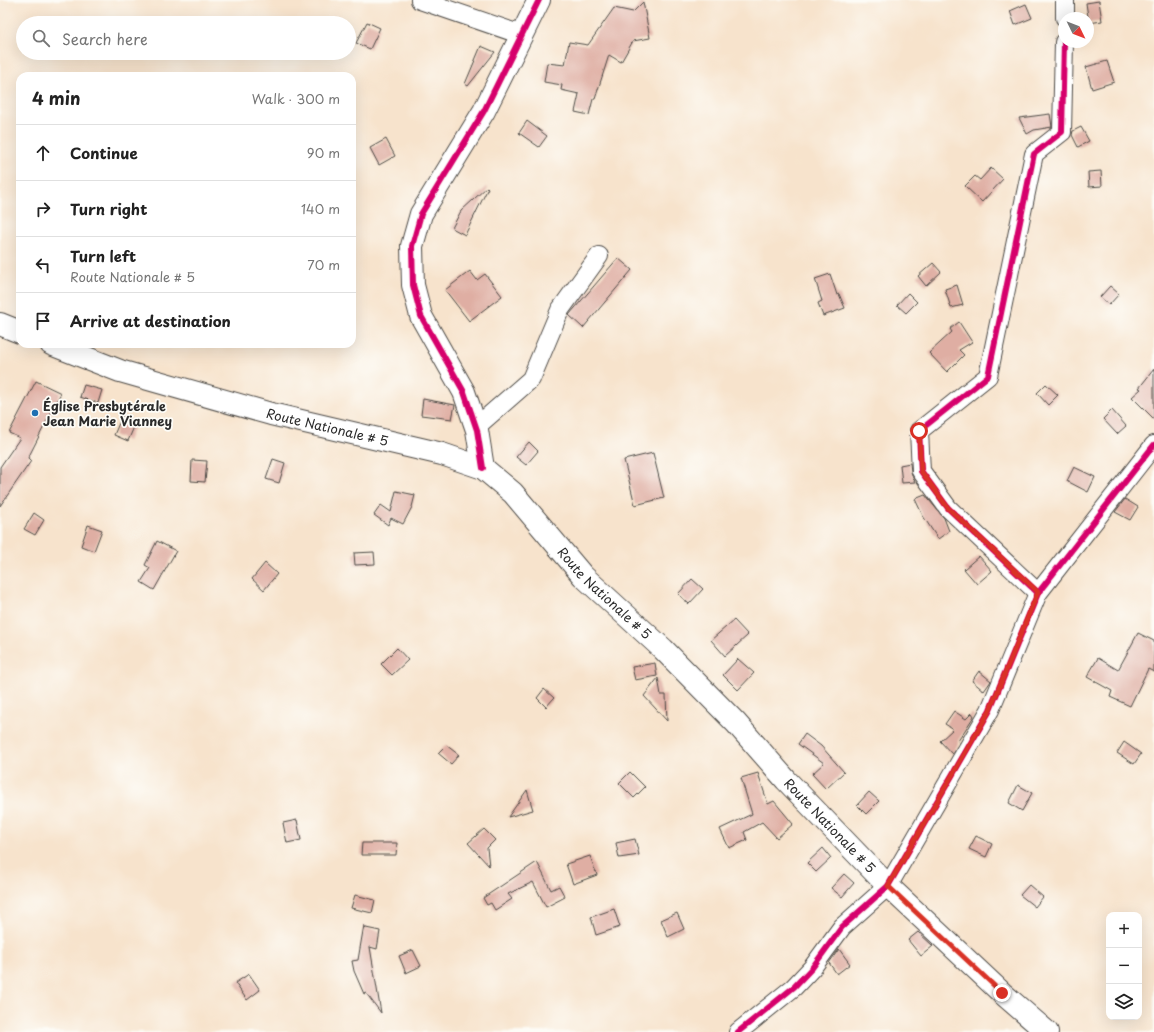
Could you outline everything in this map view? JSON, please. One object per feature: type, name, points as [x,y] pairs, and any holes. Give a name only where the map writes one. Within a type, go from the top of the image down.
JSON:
[{"type":"main road","points":[[483,468],[476,427],[464,392],[421,316],[413,285],[412,246],[421,214],[484,111],[539,0]]},
{"type":"main road","points":[[0,324],[16,330]]},
{"type":"main road","name":"Route Nationale # 5","points":[[61,348],[120,371],[271,414],[442,454],[483,468],[513,493],[583,576],[663,649],[736,722],[786,780],[888,886],[1002,993],[1047,1032]]},
{"type":"street","points":[[420,0],[522,35]]},
{"type":"street","points":[[1065,12],[1066,0]]},
{"type":"street","points":[[1038,592],[948,508],[921,471],[919,431],[988,376],[1034,154],[1062,132],[1064,48]]},
{"type":"street","points":[[476,427],[531,379],[560,310],[599,256]]},
{"type":"street","points":[[738,1032],[794,987],[812,968],[842,927],[888,886],[990,710],[1038,592],[1154,445]]},
{"type":"building","points":[[1099,1],[1102,21],[1094,22],[1094,12],[1087,12],[1086,3]]},
{"type":"building","points":[[643,2],[650,38],[633,41],[621,62],[609,55],[595,99],[593,99],[589,115],[575,112],[579,94],[561,90],[562,85],[544,82],[547,63],[565,65],[569,42],[588,45],[614,8],[633,12]]},
{"type":"building","points":[[1026,4],[1032,18],[1015,25],[1010,11]]},
{"type":"building","points":[[367,22],[380,28],[370,49],[356,43]]},
{"type":"building","points":[[481,46],[495,52],[468,86],[465,84]]},
{"type":"building","points":[[1107,61],[1114,82],[1092,89],[1086,67]]},
{"type":"building","points":[[1050,114],[1052,127],[1034,130],[1027,134],[1019,118]]},
{"type":"building","points":[[527,121],[547,136],[539,147],[519,133]]},
{"type":"building","points":[[1081,127],[1089,141],[1078,147],[1072,135],[1073,131]]},
{"type":"building","points":[[386,139],[395,156],[379,165],[370,148]]},
{"type":"building","points":[[991,168],[1003,179],[982,202],[965,186],[975,176],[980,180]]},
{"type":"building","points":[[1101,171],[1102,186],[1089,187],[1088,172]]},
{"type":"building","points":[[487,187],[488,188],[465,235],[452,228],[461,211]]},
{"type":"building","points":[[618,258],[632,270],[583,328],[569,315]]},
{"type":"building","points":[[933,263],[941,272],[926,286],[918,276]]},
{"type":"building","points":[[470,271],[477,280],[485,274],[502,296],[469,321],[445,290]]},
{"type":"building","points":[[830,274],[837,295],[839,294],[845,308],[823,316],[818,303],[822,301],[815,279]]},
{"type":"building","points":[[957,285],[963,305],[951,308],[945,289]]},
{"type":"building","points":[[1110,286],[1119,294],[1109,305],[1100,297]]},
{"type":"building","points":[[908,293],[917,302],[906,313],[897,305]]},
{"type":"building","points":[[959,322],[972,342],[959,350],[964,355],[947,372],[929,353],[952,332],[950,329]]},
{"type":"building","points":[[1154,369],[1154,419],[1132,397],[1141,389],[1139,388]]},
{"type":"building","name":"Église Presbytérale Jean Marie Vianney","points":[[36,381],[61,393],[28,458],[31,461],[0,506],[0,467],[20,438],[9,433]]},
{"type":"building","points":[[1046,384],[1058,395],[1048,405],[1037,393]]},
{"type":"building","points":[[84,385],[102,390],[98,403],[80,397]]},
{"type":"building","points":[[423,399],[455,405],[452,419],[421,415]]},
{"type":"building","points":[[1112,410],[1126,426],[1117,434],[1103,419]]},
{"type":"building","points":[[122,416],[136,422],[128,441],[114,435]]},
{"type":"building","points":[[529,442],[538,451],[526,465],[516,457]]},
{"type":"building","points":[[653,453],[664,498],[635,505],[624,460]]},
{"type":"building","points":[[273,459],[285,463],[279,483],[266,479]]},
{"type":"building","points":[[192,460],[207,461],[205,482],[191,481]]},
{"type":"building","points":[[910,463],[911,472],[915,482],[902,483],[900,465]]},
{"type":"building","points":[[1074,467],[1095,477],[1088,492],[1067,481]]},
{"type":"building","points":[[396,491],[415,495],[412,507],[403,524],[391,518],[388,525],[374,515],[381,505],[391,512]]},
{"type":"building","points":[[925,495],[944,518],[949,531],[938,539],[923,516],[915,499]]},
{"type":"building","points":[[1125,499],[1138,507],[1130,520],[1115,512]]},
{"type":"building","points":[[34,513],[44,520],[35,535],[24,529]]},
{"type":"building","points":[[88,525],[102,530],[94,551],[81,546]]},
{"type":"building","points":[[157,541],[176,551],[154,590],[141,582],[150,568],[145,565]]},
{"type":"building","points":[[374,552],[375,564],[355,565],[354,553]]},
{"type":"building","points":[[979,556],[992,571],[977,584],[964,569]]},
{"type":"building","points":[[265,563],[277,574],[264,590],[252,579]]},
{"type":"building","points":[[692,579],[703,589],[689,604],[678,594]]},
{"type":"building","points":[[734,620],[748,635],[725,656],[711,640]]},
{"type":"building","points":[[1138,633],[1154,641],[1154,672],[1148,669],[1130,706],[1110,697],[1112,691],[1087,677],[1098,658],[1118,670]]},
{"type":"building","points":[[397,648],[408,660],[392,675],[381,664]]},
{"type":"building","points":[[738,659],[754,673],[738,690],[723,675]]},
{"type":"building","points":[[655,663],[657,676],[635,680],[632,667]]},
{"type":"building","points":[[979,671],[991,681],[984,691],[972,681]]},
{"type":"building","points":[[658,678],[661,695],[666,695],[667,721],[644,696]]},
{"type":"building","points":[[544,689],[554,698],[546,707],[537,698]]},
{"type":"building","points":[[954,711],[966,719],[972,713],[974,716],[958,741],[959,743],[952,754],[940,741],[953,729],[945,724]]},
{"type":"building","points":[[805,734],[821,746],[844,772],[826,789],[812,774],[824,763],[798,744]]},
{"type":"building","points":[[1124,742],[1141,754],[1134,764],[1117,753]]},
{"type":"building","points":[[446,745],[459,755],[451,764],[438,753]]},
{"type":"building","points":[[630,772],[645,787],[634,798],[619,783]]},
{"type":"building","points":[[758,773],[768,804],[774,801],[793,824],[777,838],[762,822],[744,832],[747,840],[729,848],[720,829],[752,814],[741,778]]},
{"type":"building","points":[[1018,785],[1032,793],[1022,811],[1009,803]]},
{"type":"building","points":[[527,790],[533,810],[508,817]]},
{"type":"building","points":[[869,792],[879,801],[866,814],[857,805]]},
{"type":"building","points":[[297,820],[301,840],[287,843],[283,823]]},
{"type":"building","points":[[484,829],[495,840],[487,848],[489,866],[468,843]]},
{"type":"building","points":[[976,836],[992,844],[986,857],[969,849]]},
{"type":"building","points":[[635,839],[639,855],[619,858],[616,843]]},
{"type":"building","points":[[362,843],[397,843],[396,855],[361,855]]},
{"type":"building","points":[[823,848],[831,858],[816,872],[807,863]]},
{"type":"building","points":[[590,856],[597,875],[573,884],[566,864]]},
{"type":"building","points":[[537,862],[551,890],[559,886],[565,897],[546,907],[533,882],[508,894],[512,899],[495,910],[491,903],[487,905],[483,898]]},
{"type":"building","points":[[844,874],[854,883],[842,897],[831,888]]},
{"type":"building","points":[[1029,885],[1043,897],[1035,907],[1020,895]]},
{"type":"building","points":[[355,895],[375,900],[372,913],[351,908]]},
{"type":"building","points":[[614,909],[620,927],[596,935],[591,917]]},
{"type":"building","points":[[677,913],[684,929],[668,937],[661,920]]},
{"type":"building","points":[[364,925],[366,928],[380,931],[377,949],[370,947],[381,1013],[366,993],[364,994],[354,971],[352,961],[358,960]]},
{"type":"building","points":[[918,932],[933,946],[921,956],[908,940]]},
{"type":"building","points":[[839,949],[850,964],[837,974],[829,963]]},
{"type":"building","points":[[413,950],[421,966],[406,973],[399,956]]},
{"type":"building","points":[[249,974],[260,990],[247,1000],[235,983]]},
{"type":"cycle path","points":[[483,468],[477,430],[464,392],[421,316],[413,285],[412,246],[421,214],[484,111],[539,0]]},
{"type":"cycle path","points":[[1038,593],[948,508],[921,471],[919,431],[988,376],[1034,154],[1062,132],[1064,48]]},
{"type":"cycle path","points":[[738,1032],[794,987],[812,968],[842,927],[888,886],[990,710],[1038,593],[1154,445]]},
{"type":"place","name":"Église Presbytérale Jean Marie Vianney","points":[[35,413]]},
{"type":"route","points":[[919,431],[921,471],[948,508],[1038,592],[990,710],[888,886],[1002,993]]}]
